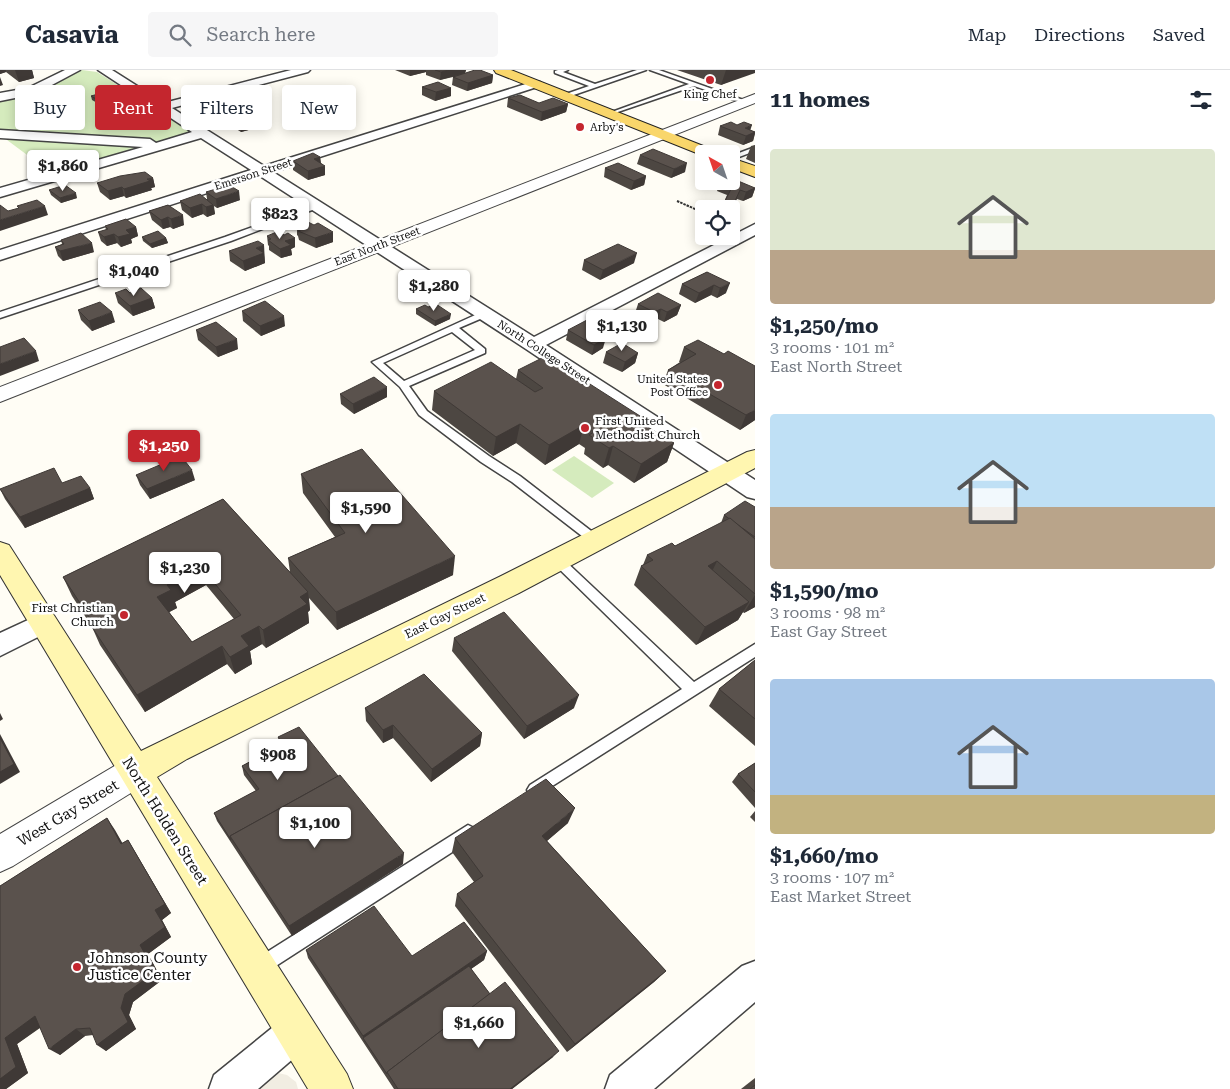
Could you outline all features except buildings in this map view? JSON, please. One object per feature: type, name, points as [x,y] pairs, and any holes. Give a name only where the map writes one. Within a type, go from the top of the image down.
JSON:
[{"type":"main road","points":[[500,70],[695,147]]},
{"type":"main road","points":[[740,166],[755,172]]},
{"type":"main road","name":"East Gay Street","points":[[135,772],[176,749],[557,560],[755,458]]},
{"type":"main road","name":"North Holden Street","points":[[0,552],[332,1089]]},
{"type":"street","points":[[0,97],[31,91],[74,70]]},
{"type":"street","name":"North College Street","points":[[104,70],[128,85]]},
{"type":"street","points":[[171,105],[301,70]]},
{"type":"street","name":"Emerson Street","points":[[0,255],[536,84]]},
{"type":"street","name":"East North Street","points":[[0,395],[751,100]]},
{"type":"street","name":"North College Street","points":[[171,112],[755,491]]},
{"type":"street","points":[[0,134],[134,141],[163,145]]},
{"type":"street","points":[[0,193],[203,134]]},
{"type":"street","points":[[532,345],[755,229]]},
{"type":"street","points":[[0,645],[43,623]]},
{"type":"street","name":"West Gay Street","points":[[0,854],[135,772]]},
{"type":"street","points":[[624,1089],[755,979]]},
{"type":"street","points":[[228,1089],[296,1032]]},
{"type":"lane","points":[[565,70],[557,72],[595,86]]},
{"type":"lane","points":[[565,96],[643,70]]},
{"type":"lane","points":[[654,70],[751,100]]},
{"type":"lane","points":[[611,114],[695,84]]},
{"type":"lane","points":[[740,155],[755,149]]},
{"type":"lane","points":[[0,316],[228,239],[316,207]]},
{"type":"lane","points":[[484,314],[377,362],[403,385],[423,413],[485,459],[516,479],[595,540]]},
{"type":"lane","points":[[403,385],[482,351],[453,328]]},
{"type":"lane","points":[[557,560],[692,689]]},
{"type":"lane","points":[[525,796],[755,650]]},
{"type":"lane","points":[[257,968],[483,823]]},
{"type":"path","points":[[677,200],[695,208]]},
{"type":"green space","points":[[82,70],[97,72],[117,85],[95,85],[95,130],[171,130],[171,119],[181,125],[181,130],[188,130],[190,134],[54,175],[3,137],[0,137],[0,100],[15,97],[15,130],[85,130],[85,85],[53,85]]},
{"type":"green space","points":[[574,456],[614,483],[592,498],[552,470]]},
{"type":"shaded area","points":[[278,1073],[287,1075],[296,1082],[298,1089],[257,1089],[267,1076]]},
{"type":"place","name":"King Chef","points":[[710,80]]},
{"type":"place","name":"Arby's","points":[[580,127]]},
{"type":"place","name":"United States Post Office","points":[[718,385]]},
{"type":"place","name":"First United Methodist Church","points":[[585,428]]},
{"type":"place","name":"First Christian Church","points":[[124,615]]},
{"type":"place","name":"Johnson County Justice Center","points":[[77,967]]}]
